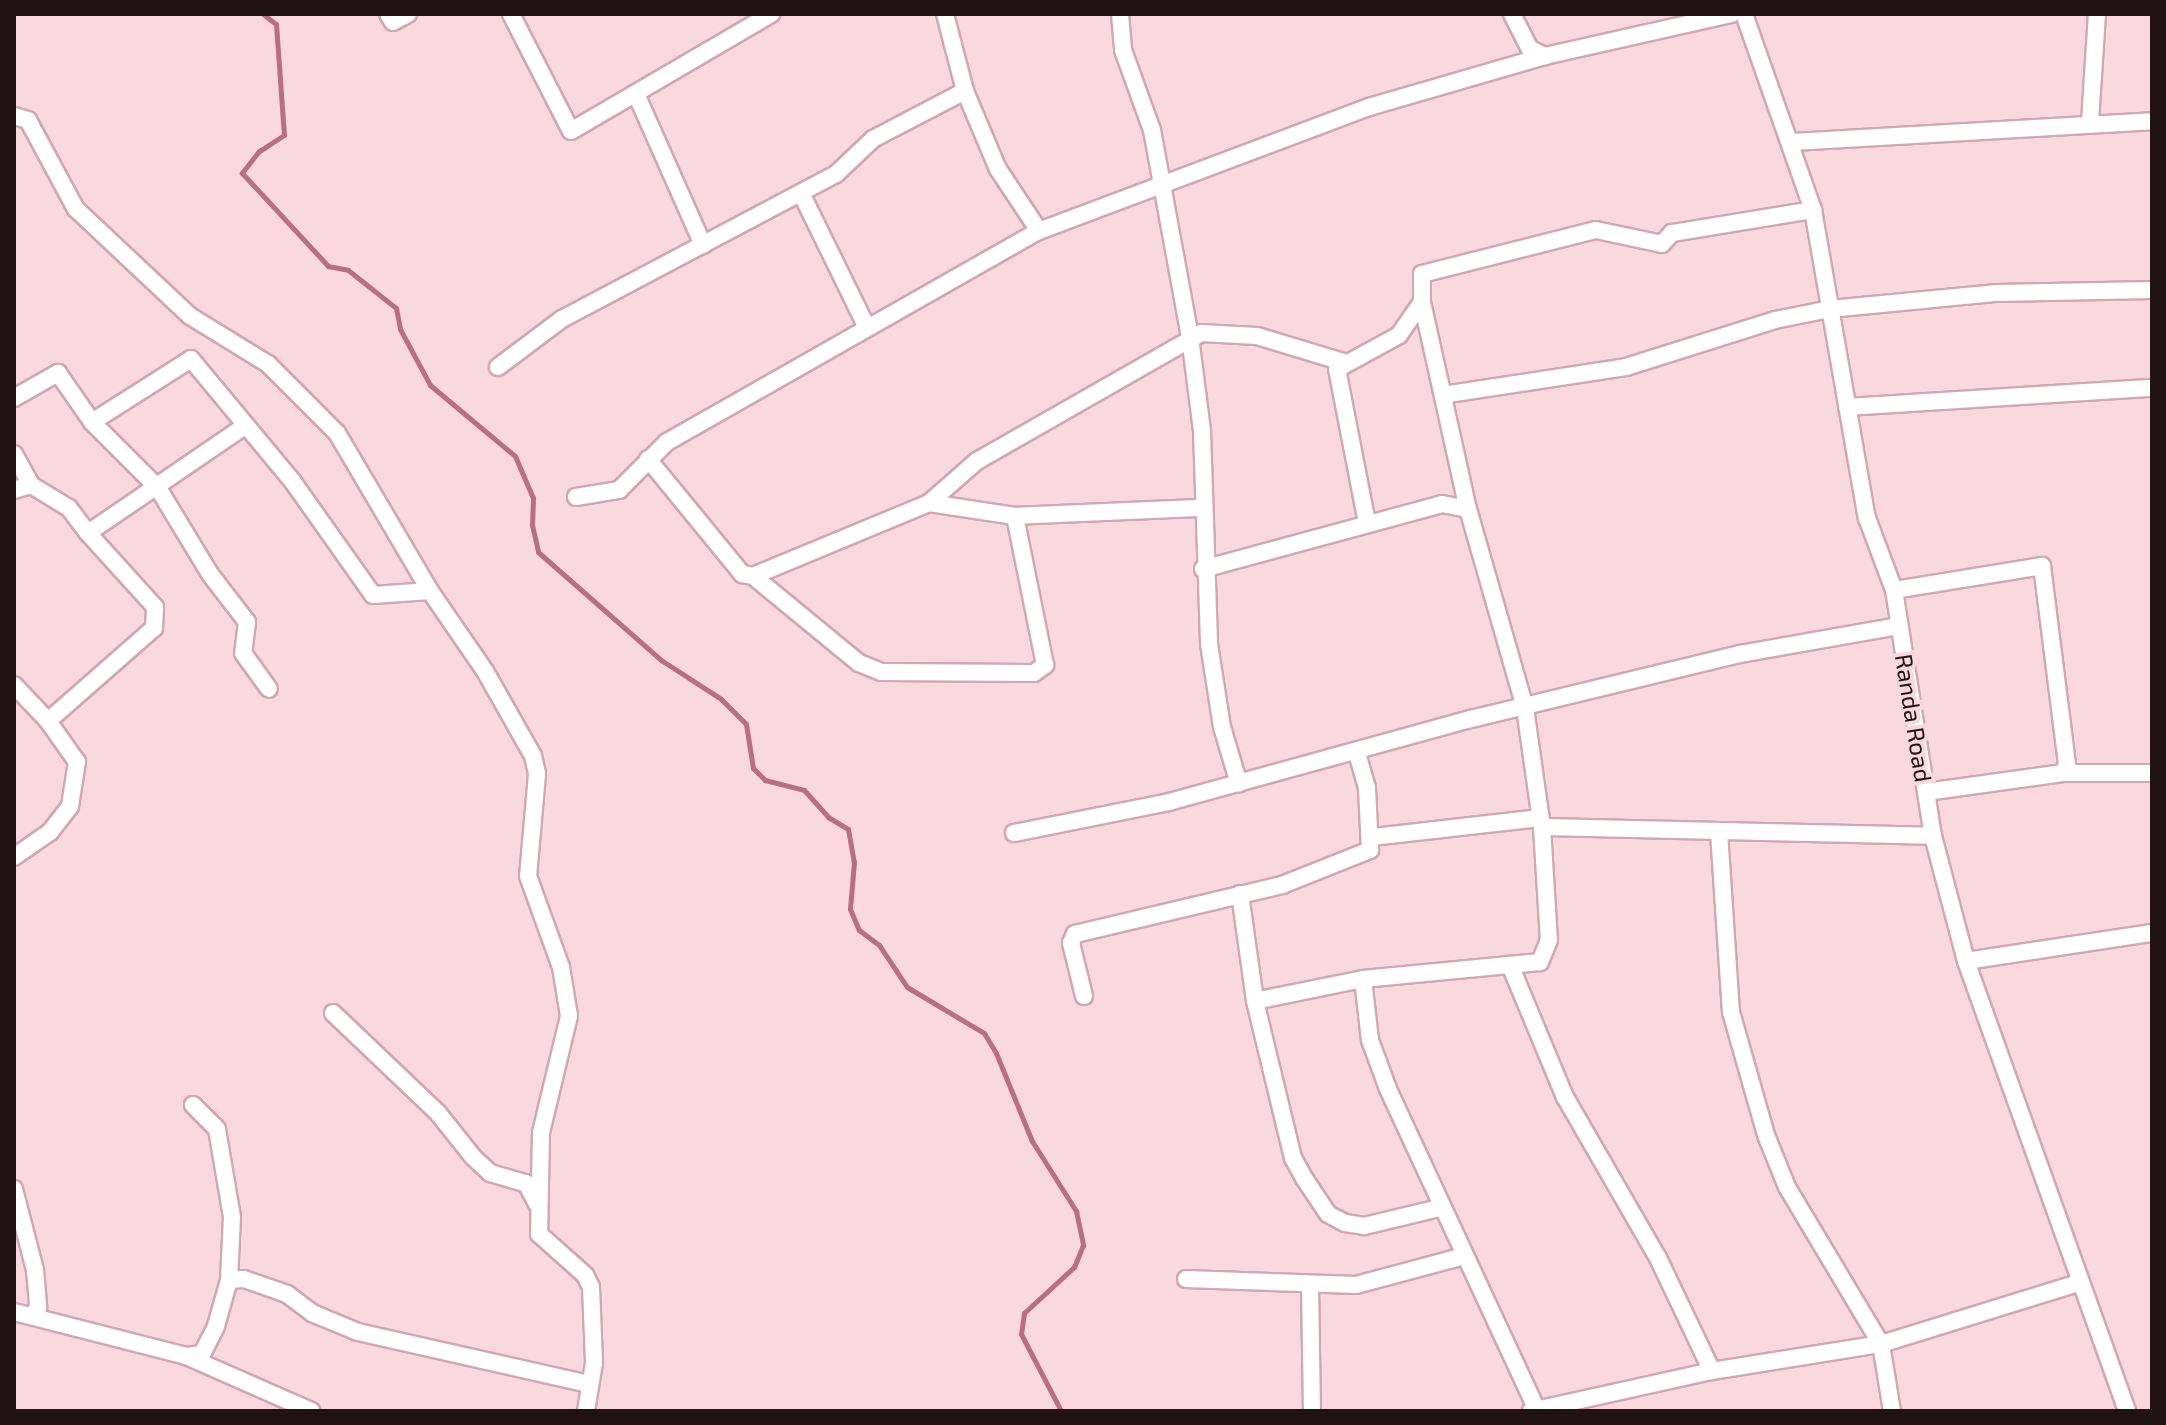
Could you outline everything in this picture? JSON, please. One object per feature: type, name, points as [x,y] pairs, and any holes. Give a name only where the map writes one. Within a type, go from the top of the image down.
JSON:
[{"type":"street","points":[[388,14],[393,22],[408,14]]},
{"type":"street","points":[[511,14],[571,131],[637,96],[771,14]]},
{"type":"street","points":[[945,14],[965,91],[1010,195],[1039,231]]},
{"type":"street","points":[[1120,14],[1123,50],[1152,130],[1158,186],[1190,337],[1202,431],[1203,569],[1222,727],[1239,784]]},
{"type":"street","points":[[1512,14],[1525,42],[1545,56]]},
{"type":"street","points":[[576,497],[619,490],[667,442],[1039,231],[1369,107],[1545,56],[1731,14]]},
{"type":"street","name":"Randa Road","points":[[1744,14],[1792,142],[1813,210],[1870,530],[1894,590],[1933,836],[1966,961],[2127,1411]]},
{"type":"street","points":[[2090,122],[2097,14]]},
{"type":"street","points":[[498,367],[562,319],[801,193],[843,169],[873,139],[965,91]]},
{"type":"street","points":[[637,96],[703,245]]},
{"type":"street","points":[[14,116],[28,120],[76,209],[190,316],[268,364],[337,433],[430,591],[485,671],[533,756],[537,774],[528,876],[561,967],[569,1016],[541,1133],[539,1234],[585,1275],[591,1287],[595,1336],[586,1411]]},
{"type":"street","points":[[1792,142],[2090,122],[2152,121]]},
{"type":"street","points":[[801,193],[867,328]]},
{"type":"street","points":[[1255,1001],[1363,979],[1540,962],[1548,952],[1542,822],[1525,708],[1468,509],[1422,302],[1422,274],[1462,261],[1596,230],[1662,244],[1672,233],[1813,210]]},
{"type":"street","points":[[1443,395],[1626,367],[1775,320],[1830,309],[1997,293],[2152,290]]},
{"type":"street","points":[[753,576],[929,503],[977,461],[1190,337],[1201,333],[1257,336],[1343,362],[1399,335],[1422,302]]},
{"type":"street","points":[[92,422],[191,359],[293,482],[373,595],[430,591]]},
{"type":"street","points":[[1343,362],[1338,378],[1367,523]]},
{"type":"street","points":[[14,398],[58,373],[92,422],[158,488],[210,574],[247,622],[243,653],[269,689]]},
{"type":"street","points":[[1847,407],[2152,388]]},
{"type":"street","points":[[88,533],[245,426]]},
{"type":"street","points":[[14,454],[31,485],[69,508],[155,607],[154,628],[48,721]]},
{"type":"street","points":[[648,459],[742,574],[753,576],[859,663],[881,672],[1034,673],[1045,665],[1015,516]]},
{"type":"street","points":[[14,490],[31,485]]},
{"type":"street","points":[[929,503],[1015,516],[1201,508]]},
{"type":"street","points":[[1203,569],[1442,504],[1468,509]]},
{"type":"street","points":[[1894,590],[2042,566],[2067,765],[2063,773]]},
{"type":"street","points":[[1014,833],[1239,784],[1740,654],[1899,626]]},
{"type":"street","points":[[14,685],[48,721],[77,762],[70,806],[50,832],[14,857]]},
{"type":"street","points":[[1084,996],[1071,943],[1075,934],[1240,894],[1359,857],[1370,850],[1373,837],[1357,753]]},
{"type":"street","points":[[1926,792],[2063,773],[2152,773]]},
{"type":"street","points":[[1373,837],[1542,822],[1719,832],[1933,836]]},
{"type":"street","points":[[1719,832],[1731,1012],[1769,1146],[1787,1187],[1881,1344],[1892,1411]]},
{"type":"street","points":[[1240,894],[1255,1001],[1293,1158],[1328,1214],[1364,1226],[1439,1208]]},
{"type":"street","points":[[1966,961],[2152,933]]},
{"type":"street","points":[[1510,965],[1565,1097],[1664,1267],[1712,1371]]},
{"type":"street","points":[[1363,979],[1370,1040],[1439,1208],[1534,1410],[1712,1371],[1881,1344],[2081,1282]]},
{"type":"street","points":[[333,1013],[438,1113],[490,1173],[526,1183],[541,1214]]},
{"type":"street","points":[[186,1356],[202,1354],[229,1280],[228,1183],[217,1129],[193,1105]]},
{"type":"street","points":[[14,1189],[35,1270],[38,1308],[32,1315]]},
{"type":"street","points":[[1186,1279],[1258,1278],[1310,1285],[1368,1283],[1464,1256]]},
{"type":"street","points":[[229,1280],[244,1279],[287,1294],[312,1313],[358,1332],[588,1384]]},
{"type":"street","points":[[1310,1285],[1312,1411]]},
{"type":"street","points":[[14,1312],[186,1356],[311,1411]]},
{"type":"waterway","points":[[263,14],[276,24],[284,135],[259,151],[242,173],[328,266],[348,270],[396,308],[400,329],[430,385],[515,456],[533,498],[532,525],[538,552],[661,660],[721,699],[746,724],[753,768],[765,780],[804,790],[828,817],[848,829],[854,862],[850,909],[859,930],[879,945],[907,987],[984,1033],[996,1053],[1032,1141],[1076,1211],[1083,1245],[1074,1267],[1024,1313],[1021,1334],[1061,1411]]}]
